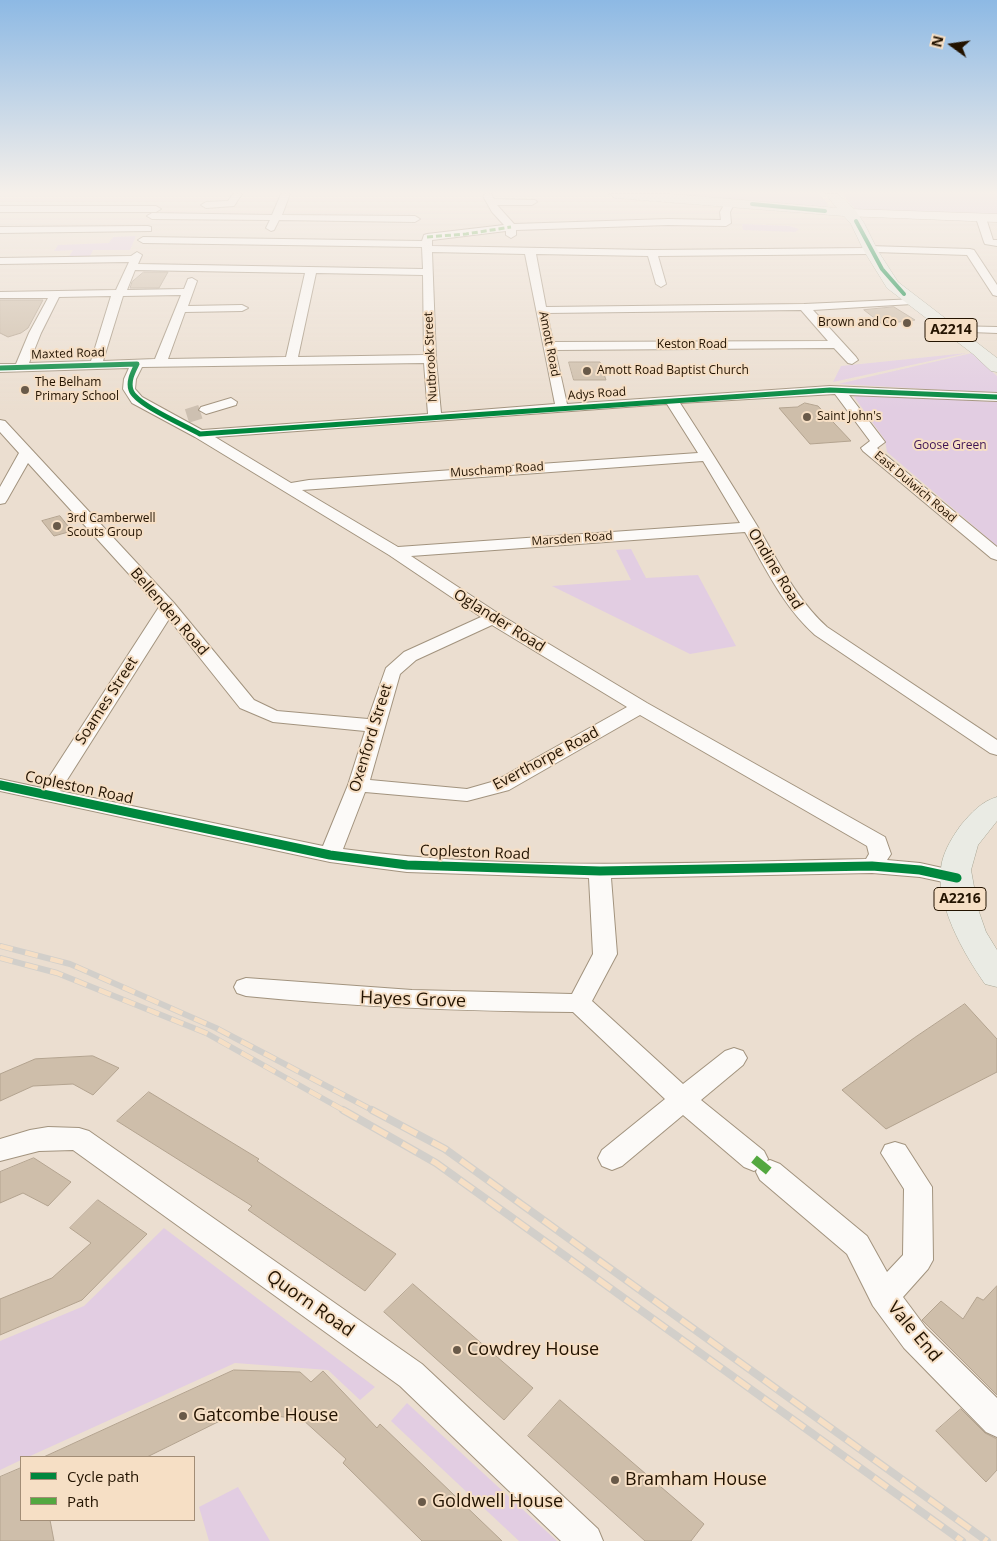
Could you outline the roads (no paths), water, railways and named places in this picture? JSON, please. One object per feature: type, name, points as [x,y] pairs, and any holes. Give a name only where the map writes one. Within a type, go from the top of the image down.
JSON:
[{"type":"main road","name":"A2214","points":[[880,266],[892,285],[997,367]]},
{"type":"main road","name":"A2216","points":[[997,806],[974,828],[957,860],[958,893],[966,924],[981,952],[997,975]]},
{"type":"street","points":[[96,365],[113,304],[133,266]]},
{"type":"street","points":[[171,266],[427,272]]},
{"type":"street","name":"Nutbrook Street","points":[[427,266],[434,417]]},
{"type":"street","name":"Amott Road","points":[[533,266],[562,408]]},
{"type":"street","points":[[656,266],[661,284]]},
{"type":"street","points":[[979,266],[997,292]]},
{"type":"street","points":[[160,363],[197,268]]},
{"type":"street","points":[[290,361],[311,270]]},
{"type":"street","points":[[0,295],[188,292]]},
{"type":"street","points":[[21,367],[35,333],[55,295]]},
{"type":"street","points":[[542,310],[804,307],[912,301]]},
{"type":"street","points":[[804,307],[852,360]]},
{"type":"street","points":[[181,309],[242,308]]},
{"type":"street","points":[[950,329],[997,330]]},
{"type":"street","name":"Keston Road","points":[[548,346],[837,344]]},
{"type":"street","name":"Maxted Road","points":[[0,368],[160,363],[430,359]]},
{"type":"street","name":"Oglander Road","points":[[137,364],[130,379],[129,389],[137,400],[180,418],[200,434],[395,552],[493,618],[640,707],[876,842],[880,854],[872,866]]},
{"type":"street","name":"Adys Road","points":[[200,434],[670,400],[839,390],[997,397]]},
{"type":"street","name":"East Dulwich Road","points":[[839,390],[878,442],[868,448],[997,555]]},
{"type":"street","name":"Ondine Road","points":[[670,400],[707,457],[796,605],[812,624],[997,749]]},
{"type":"street","points":[[206,410],[230,402]]},
{"type":"street","name":"Bellenden Road","points":[[0,424],[168,607],[247,704],[273,716],[377,726]]},
{"type":"street","points":[[0,500],[27,452]]},
{"type":"street","name":"Muschamp Road","points":[[288,488],[309,484],[707,457]]},
{"type":"street","name":"Marsden Road","points":[[395,552],[750,527]]},
{"type":"street","name":"Soames Street","points":[[47,796],[168,607]]},
{"type":"street","name":"Oxenford Street","points":[[330,855],[358,785],[392,672],[410,656],[493,618]]},
{"type":"street","name":"Everthorpe Road","points":[[358,785],[467,795],[502,786],[640,707]]},
{"type":"street","name":"Copleston Road","points":[[0,785],[330,855],[407,865],[600,871],[872,866],[920,870],[957,878]]},
{"type":"street","points":[[600,871],[605,954],[579,1003],[683,1100],[857,1245],[884,1296]]},
{"type":"street","name":"Hayes Grove","points":[[246,987],[325,996],[468,1002],[579,1003]]},
{"type":"street","points":[[612,1158],[734,1058]]},
{"type":"street","name":"Quorn Road","points":[[0,1150],[28,1140],[58,1137],[79,1139],[411,1375],[586,1541]]},
{"type":"street","name":"Vale End","points":[[895,1153],[918,1187],[918,1260],[884,1296],[915,1338],[997,1421]]},
{"type":"tunnel","points":[[187,416],[206,410]]},
{"type":"railway","points":[[0,946],[70,964],[216,1028],[374,1111]]},
{"type":"railway","points":[[0,958],[57,973],[206,1033],[345,1111]]},
{"type":"railway","points":[[343,1110],[436,1163],[962,1541]]},
{"type":"railway","points":[[372,1110],[445,1149],[987,1541]]},
{"type":"place","name":"Brown and Co","points":[[907,323]]},
{"type":"place","name":"Amott Road Baptist Church","points":[[587,371]]},
{"type":"place","name":"The Belham Primary School","points":[[25,390]]},
{"type":"place","name":"Saint John's","points":[[807,417]]},
{"type":"place","name":"3rd Camberwell Scouts Group","points":[[57,526]]},
{"type":"place","name":"Cowdrey House","points":[[457,1350]]},
{"type":"place","name":"Gatcombe House","points":[[183,1416]]},
{"type":"place","name":"Bramham House","points":[[615,1480]]},
{"type":"place","name":"Goldwell House","points":[[422,1502]]},
{"type":"park label","name":"Goose Green","points":[[950,446]]}]
